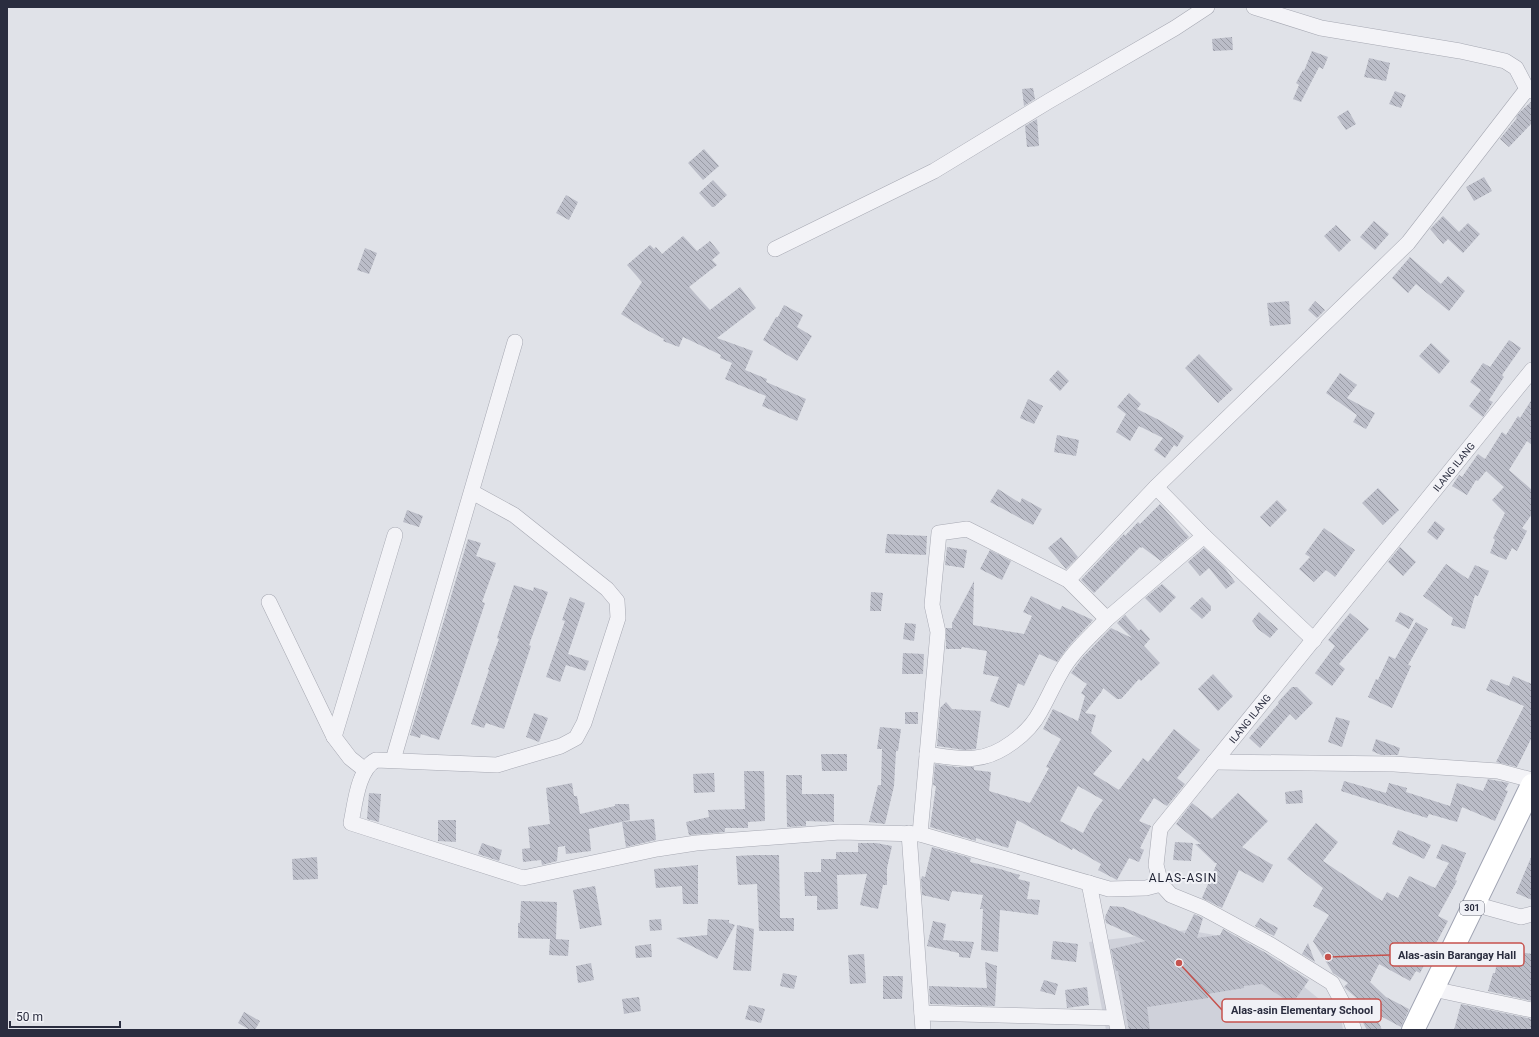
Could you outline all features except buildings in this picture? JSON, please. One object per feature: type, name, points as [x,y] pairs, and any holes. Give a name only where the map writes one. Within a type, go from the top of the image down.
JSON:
[{"type":"main road","name":"301","points":[[1413,1030],[1532,785]]},
{"type":"street","points":[[775,249],[934,171],[1049,101],[1175,28],[1207,7]]},
{"type":"street","points":[[1068,580],[1156,487],[1408,243],[1530,90],[1516,68],[1505,61],[1460,50],[1321,28],[1254,7]]},
{"type":"street","points":[[393,760],[516,342]]},
{"type":"street","name":"ILANG ILANG","points":[[1161,884],[1156,865],[1160,829],[1532,370]]},
{"type":"street","points":[[1156,487],[1204,536],[1314,640]]},
{"type":"street","points":[[472,492],[514,515],[607,589],[617,601],[618,618],[584,723],[576,738],[561,746],[497,764],[376,760],[370,763],[361,778],[351,823],[523,878],[657,849],[696,843],[840,832],[914,834],[1109,889],[1146,888],[1161,884],[1171,895],[1203,908],[1271,945],[1332,983],[1349,1015],[1354,1030]]},
{"type":"street","points":[[923,1030],[914,834],[927,754],[938,632],[932,605],[939,533],[967,529],[1068,580],[1107,619]]},
{"type":"street","points":[[334,737],[396,534]]},
{"type":"street","points":[[927,754],[976,758],[992,754],[1005,748],[1030,727],[1040,713],[1060,674],[1068,662],[1107,619],[1204,536]]},
{"type":"street","points":[[269,602],[334,737],[350,758],[365,770]]},
{"type":"street","points":[[1214,762],[1402,765],[1498,771],[1532,780]]},
{"type":"street","points":[[922,1013],[1116,1024],[1089,883]]},
{"type":"street","points":[[1474,904],[1521,917],[1532,914]]},
{"type":"street","points":[[1433,989],[1532,1010]]},
{"type":"shaded area","points":[[1187,930],[1220,936],[1302,985],[1341,1017],[1343,1030],[1106,1030],[1089,942]]},
{"type":"place","name":"Alas-asin Barangay Hall","points":[[1328,957]]},
{"type":"place","name":"Alas-asin Elementary School","points":[[1179,963]]},
{"type":"district","name":"ALAS-ASIN","points":[[1183,878]]}]
